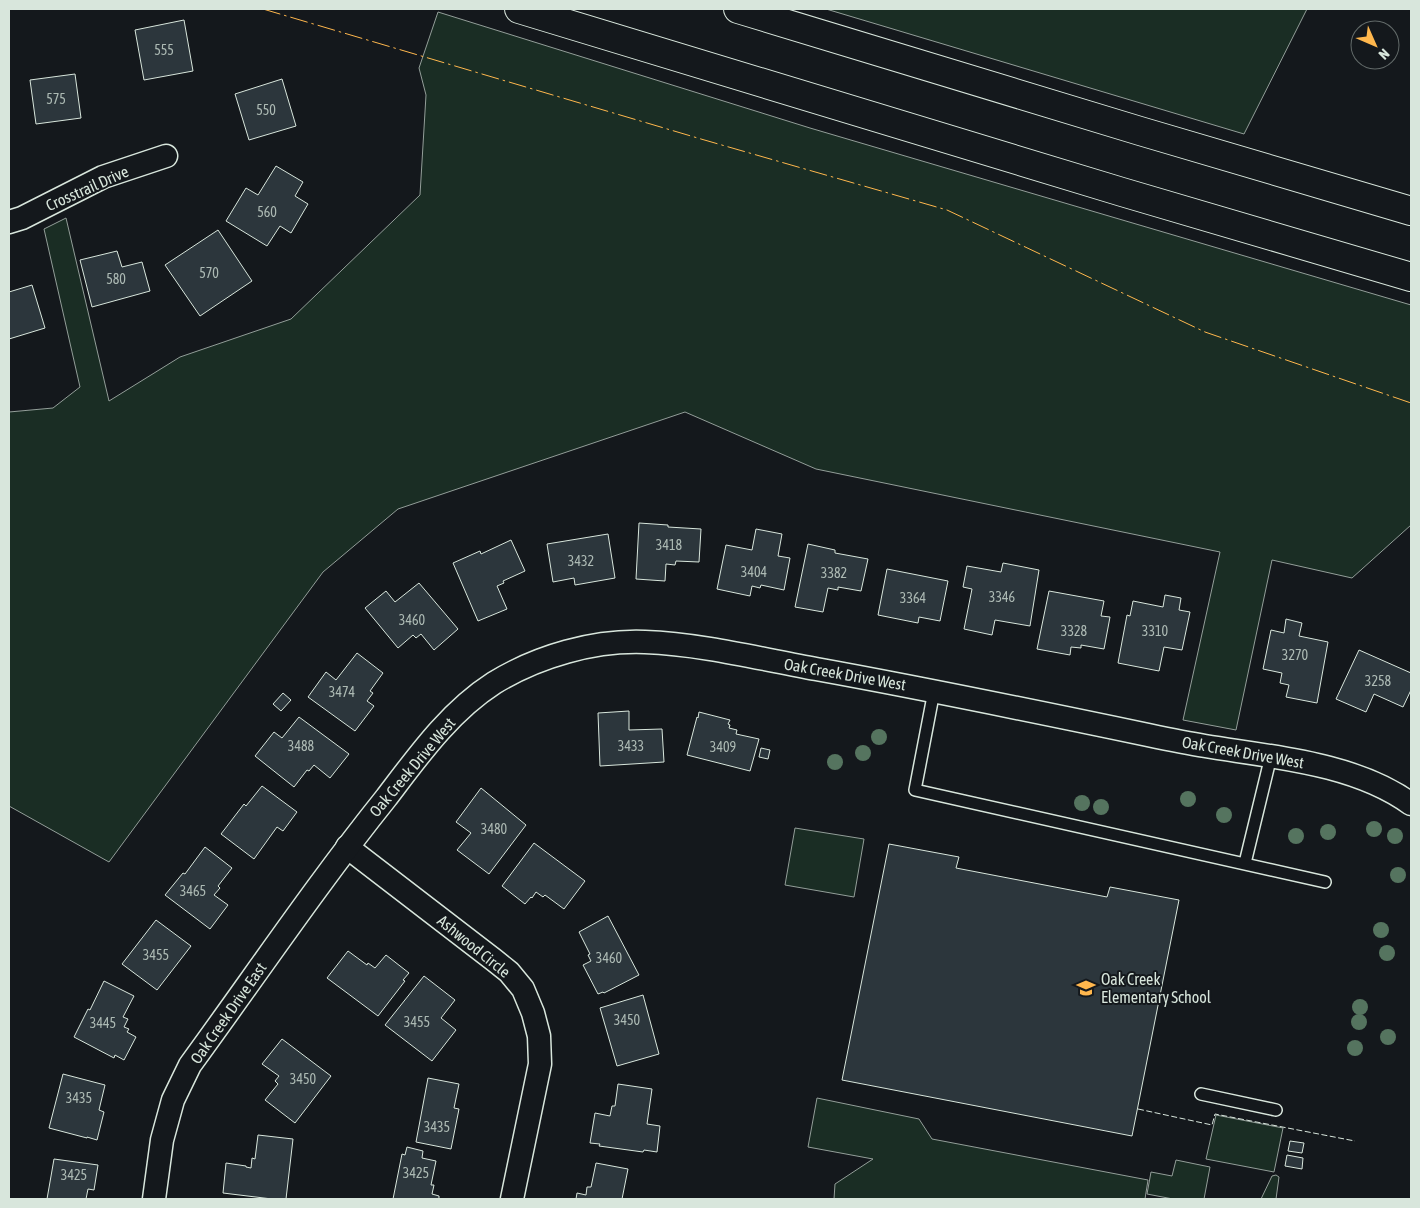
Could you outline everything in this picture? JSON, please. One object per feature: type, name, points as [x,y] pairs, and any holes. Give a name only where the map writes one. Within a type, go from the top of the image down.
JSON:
[{"type":"highway","points":[[519,9],[1122,192],[1411,277]]},
{"type":"highway","points":[[738,9],[1411,211]]},
{"type":"street","name":"Crosstrail Drive","points":[[9,222],[22,218],[103,177],[166,156]]},
{"type":"street","name":"Oak Creek Drive West","points":[[347,847],[434,736],[463,707],[494,683],[530,665],[603,643],[645,642],[696,647],[934,691],[1201,746],[1271,756],[1335,769],[1384,787],[1411,804]]},
{"type":"street","name":"Oak Creek Drive East","points":[[154,1199],[162,1140],[172,1100],[190,1065],[347,847]]},
{"type":"street","name":"Ashwood Circle","points":[[347,847],[509,972],[523,989],[533,1013],[539,1036],[540,1064],[512,1199]]},
{"type":"lane","points":[[934,691],[915,790],[1325,882]]},
{"type":"lane","points":[[1245,863],[1271,756]]},
{"type":"lane","points":[[1201,1094],[1276,1110]]},
{"type":"green space","points":[[826,9],[1307,9],[1244,134]]},
{"type":"green space","points":[[438,12],[810,128],[1411,305],[1411,525],[1352,578],[1272,560],[1236,730],[1183,720],[1220,552],[816,469],[685,412],[398,509],[323,572],[109,862],[9,806],[9,412],[53,408],[80,387],[44,229],[66,218],[109,401],[180,357],[291,319],[420,195],[426,95],[419,68]]},
{"type":"green space","points":[[795,828],[864,839],[854,897],[785,885]]},
{"type":"green space","points":[[817,1098],[919,1119],[932,1139],[1148,1180],[1145,1199],[834,1199],[835,1184],[873,1159],[808,1147]]},
{"type":"green space","points":[[1216,1115],[1283,1128],[1274,1172],[1206,1159]]},
{"type":"green space","points":[[1176,1160],[1210,1167],[1204,1199],[1173,1199],[1147,1194],[1151,1172],[1172,1176]]},
{"type":"green space","points":[[1276,1175],[1279,1177],[1276,1199],[1261,1199],[1272,1176]]},
{"type":"building","points":[[184,20],[193,71],[144,80],[135,30]]},
{"type":"building","points":[[75,74],[81,118],[36,124],[30,80]]},
{"type":"building","points":[[282,79],[296,126],[249,140],[235,94]]},
{"type":"building","points":[[276,166],[303,182],[295,196],[308,204],[291,233],[280,226],[267,246],[226,221],[246,188],[258,195]]},
{"type":"building","points":[[218,230],[252,281],[200,316],[165,265]]},
{"type":"building","points":[[117,251],[122,267],[142,262],[150,291],[92,307],[80,260]]},
{"type":"building","points":[[32,285],[45,328],[9,339],[9,292]]},
{"type":"building","points":[[639,523],[701,529],[699,562],[676,561],[675,565],[666,564],[665,581],[636,579]]},
{"type":"building","points":[[756,529],[782,534],[778,556],[790,558],[784,590],[761,585],[760,588],[752,586],[750,596],[717,589],[726,545],[752,550]]},
{"type":"building","points":[[608,534],[615,578],[575,585],[574,578],[553,582],[547,544]]},
{"type":"building","points":[[511,540],[525,571],[503,581],[504,583],[497,586],[507,609],[478,621],[453,563],[480,551],[481,554]]},
{"type":"building","points":[[808,544],[835,550],[835,553],[868,559],[861,591],[838,587],[838,590],[828,588],[823,612],[795,607]]},
{"type":"building","points":[[1003,563],[1039,570],[1030,626],[995,620],[992,635],[964,629],[972,589],[963,587],[967,566],[1001,572]]},
{"type":"building","points":[[887,569],[948,581],[940,621],[919,617],[918,623],[878,615]]},
{"type":"building","points":[[419,583],[458,629],[434,650],[421,634],[416,638],[413,635],[398,648],[365,608],[386,591],[395,602]]},
{"type":"building","points":[[1049,591],[1104,601],[1101,616],[1110,617],[1104,649],[1081,645],[1081,648],[1071,647],[1070,655],[1037,649]]},
{"type":"building","points":[[1165,595],[1181,598],[1179,610],[1190,612],[1182,650],[1164,647],[1159,671],[1118,663],[1127,615],[1130,616],[1133,601],[1163,607]]},
{"type":"building","points":[[1286,619],[1302,623],[1299,636],[1328,642],[1317,703],[1286,697],[1289,685],[1280,683],[1282,673],[1263,669],[1271,630],[1284,633]]},
{"type":"building","points":[[1359,650],[1411,673],[1411,690],[1403,707],[1374,694],[1366,712],[1336,699]]},
{"type":"building","points":[[357,653],[383,673],[370,691],[373,693],[367,701],[374,706],[355,731],[308,697],[326,672],[336,680]]},
{"type":"building","points":[[283,693],[291,700],[281,711],[273,704]]},
{"type":"building","points":[[629,711],[629,730],[662,729],[664,762],[600,766],[598,713]]},
{"type":"building","points":[[699,712],[730,720],[729,728],[737,730],[736,734],[759,739],[750,771],[687,755]]},
{"type":"building","points":[[299,717],[349,754],[330,778],[314,765],[309,771],[307,770],[294,787],[255,756],[274,732],[282,738]]},
{"type":"building","points":[[761,748],[770,750],[768,759],[759,757]]},
{"type":"building","points":[[262,786],[297,812],[283,831],[277,827],[254,859],[221,834],[244,804],[246,806]]},
{"type":"building","points":[[481,788],[526,825],[489,874],[457,850],[471,833],[456,822]]},
{"type":"building","points":[[534,843],[585,881],[564,909],[545,895],[543,897],[536,892],[525,904],[502,886]]},
{"type":"building","points":[[889,844],[959,857],[956,868],[1107,897],[1110,887],[1179,900],[1132,1136],[842,1080]]},
{"type":"building","points":[[205,847],[232,868],[218,886],[220,888],[214,895],[228,905],[210,929],[165,895],[183,873],[185,874]]},
{"type":"building","points":[[608,916],[639,975],[604,993],[598,994],[583,965],[591,961],[588,955],[590,954],[579,932]]},
{"type":"building","points":[[156,920],[191,946],[157,990],[122,964]]},
{"type":"building","points":[[348,951],[367,965],[368,963],[375,968],[386,955],[409,973],[378,1016],[327,978]]},
{"type":"building","points":[[424,976],[455,1000],[441,1018],[456,1030],[432,1061],[385,1025]]},
{"type":"building","points":[[104,981],[134,996],[123,1017],[128,1019],[124,1027],[129,1029],[127,1032],[136,1037],[124,1060],[115,1055],[114,1058],[74,1037]]},
{"type":"building","points":[[643,995],[659,1054],[617,1066],[600,1008]]},
{"type":"building","points":[[282,1039],[331,1076],[295,1123],[265,1100],[278,1084],[275,1081],[279,1076],[262,1064]]},
{"type":"building","points":[[63,1074],[105,1085],[99,1110],[104,1112],[97,1140],[49,1128]]},
{"type":"building","points":[[428,1078],[459,1084],[454,1108],[459,1109],[451,1149],[416,1142]]},
{"type":"building","points":[[618,1084],[652,1089],[647,1124],[660,1126],[657,1152],[644,1150],[643,1152],[590,1143],[595,1113],[610,1116],[612,1106],[615,1106]]},
{"type":"building","points":[[258,1135],[293,1139],[286,1199],[223,1193],[226,1163],[251,1168],[252,1158],[255,1159]]},
{"type":"building","points":[[1290,1141],[1304,1143],[1302,1153],[1288,1151]]},
{"type":"building","points":[[407,1147],[423,1151],[422,1158],[436,1161],[431,1185],[434,1185],[432,1194],[439,1196],[439,1199],[393,1199],[402,1154],[405,1155]]},
{"type":"building","points":[[1287,1155],[1303,1158],[1302,1169],[1285,1166]]},
{"type":"building","points":[[54,1159],[98,1165],[94,1190],[88,1189],[86,1199],[47,1199]]},
{"type":"building","points":[[596,1163],[628,1169],[622,1199],[576,1199],[577,1193],[586,1195],[587,1187],[591,1187]]},
{"type":"fence","points":[[1138,1109],[1212,1125],[1215,1114],[1355,1141]]},
{"type":"power","points":[[263,9],[947,210],[1205,332],[1411,403]]},
{"type":"place","name":"Oak Creek Elementary School","points":[[1086,988]]}]
